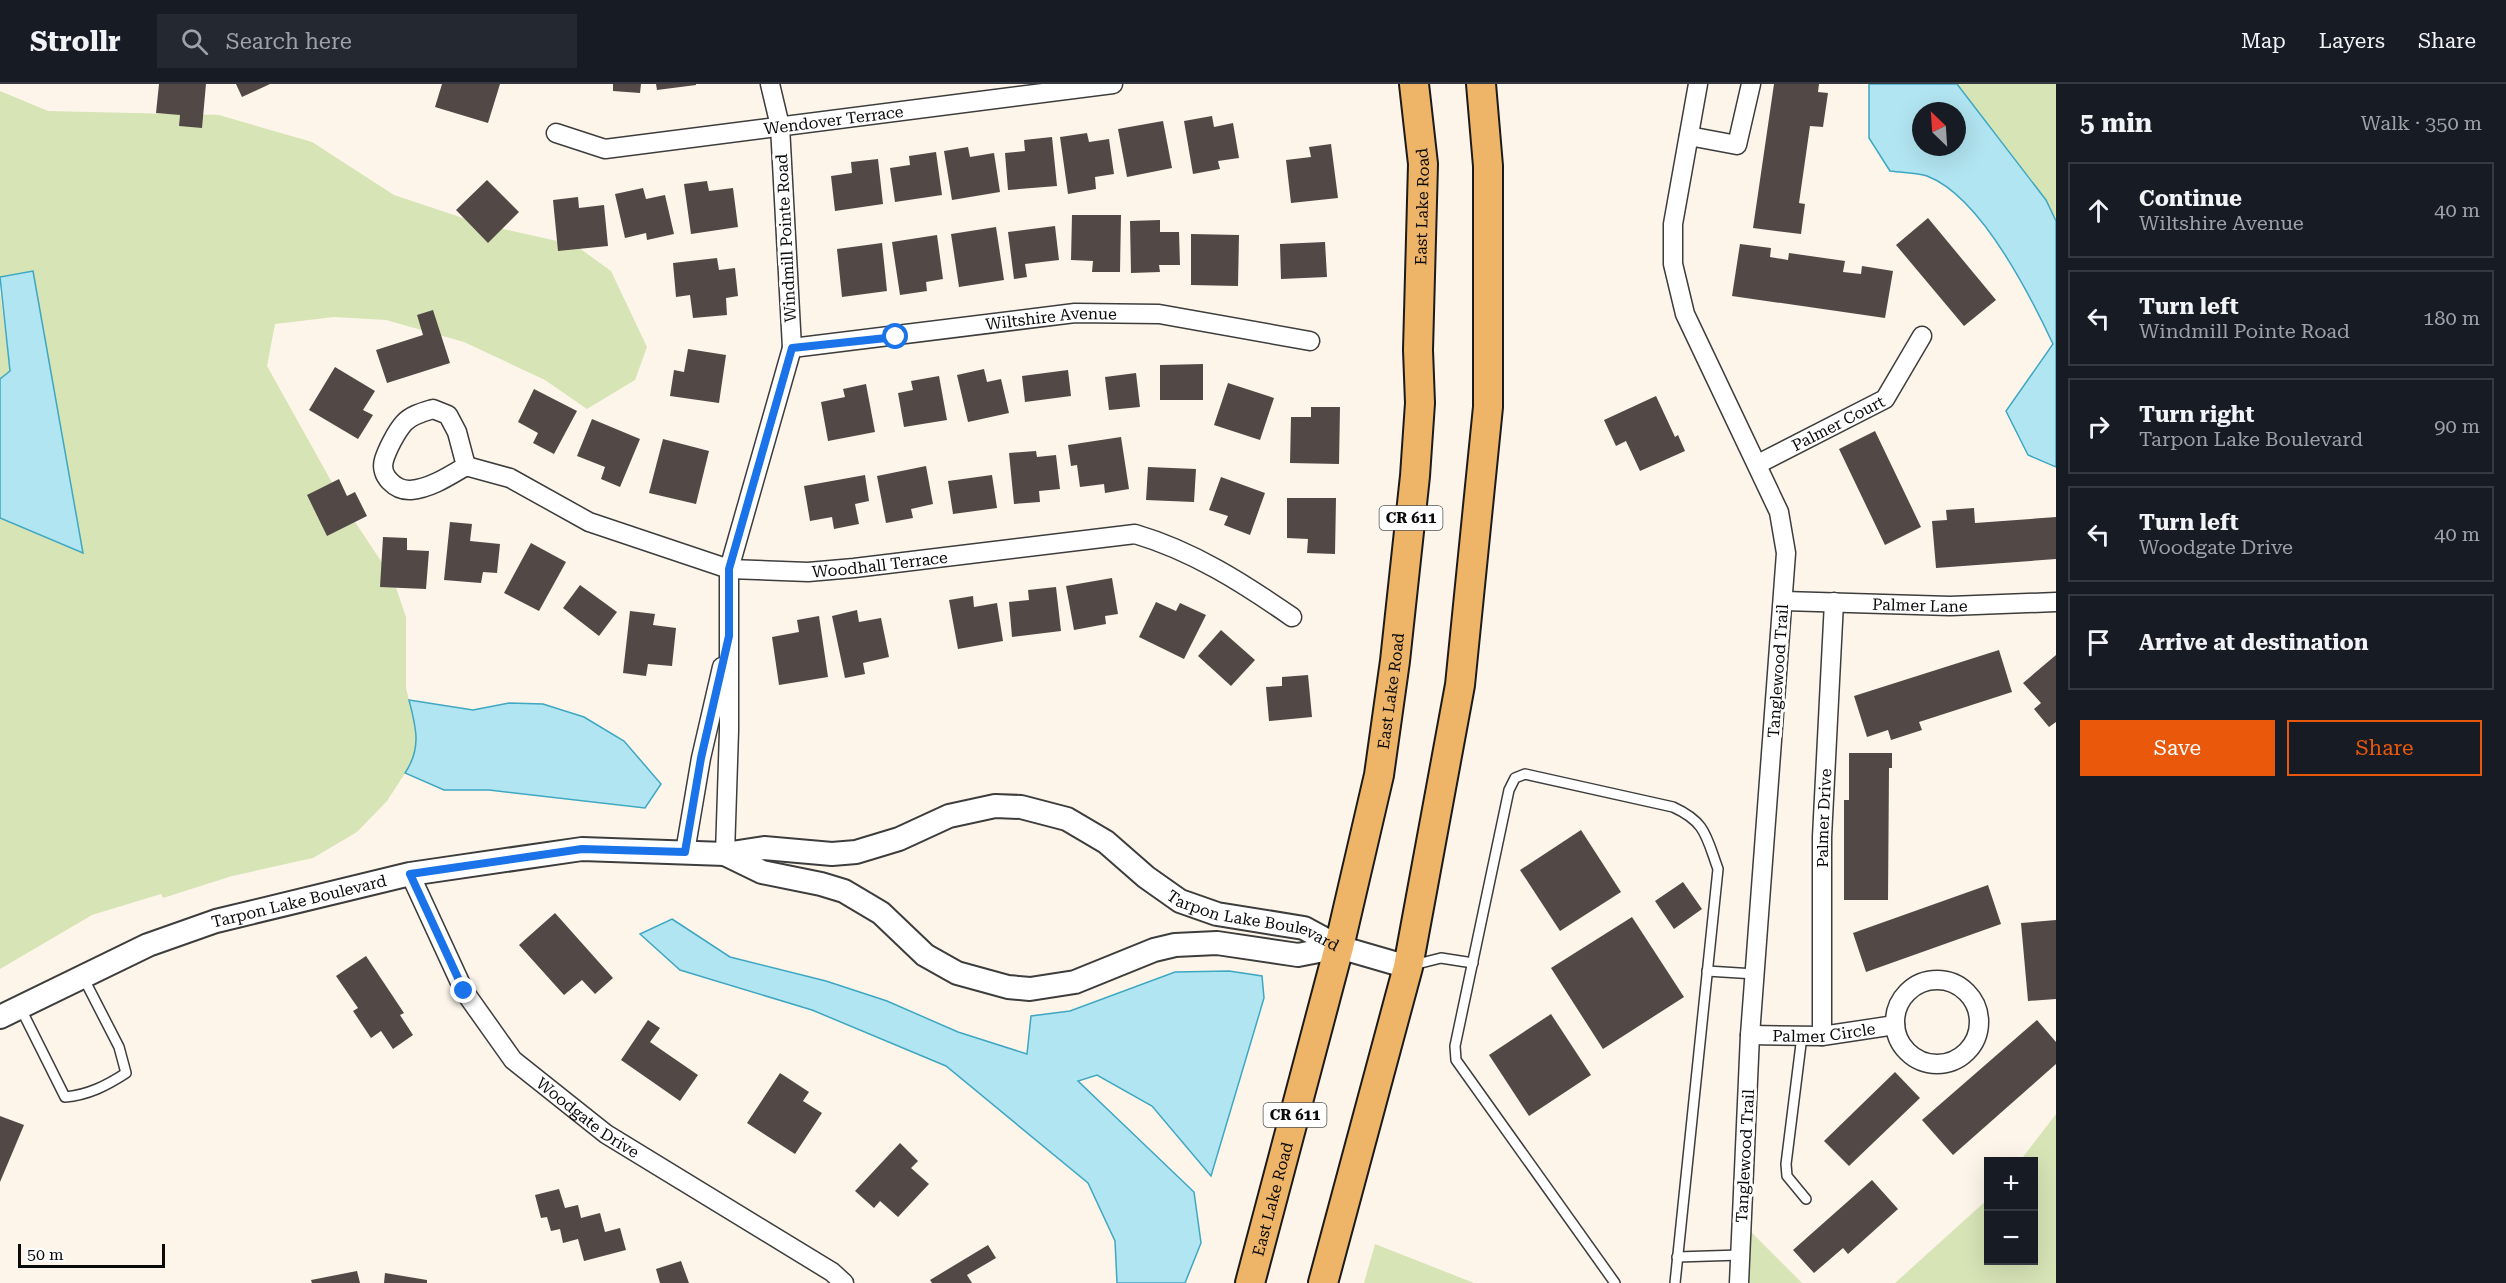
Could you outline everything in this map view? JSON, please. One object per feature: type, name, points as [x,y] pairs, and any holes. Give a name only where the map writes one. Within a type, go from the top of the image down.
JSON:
[{"type":"main road","name":"East Lake Road","points":[[1250,1283],[1339,947],[1379,775],[1395,661],[1415,476],[1420,403],[1418,350],[1423,164],[1414,84]]},
{"type":"main road","points":[[1323,1283],[1408,967],[1460,685],[1486,440],[1490,344],[1488,166],[1481,84]]},
{"type":"street","name":"Windmill Pointe Road","points":[[725,854],[729,569],[792,348],[780,126],[770,84]]},
{"type":"street","name":"Wendover Terrace","points":[[556,133],[605,149],[1113,84]]},
{"type":"street","name":"Tanglewood Trail","points":[[1698,84],[1673,224],[1673,264],[1685,314],[1779,512],[1785,554],[1784,601],[1750,1035],[1739,1283]]},
{"type":"street","points":[[1689,135],[1737,145],[1751,84]]},
{"type":"street","name":"Wiltshire Avenue","points":[[792,348],[1075,313],[1159,314],[1310,341]]},
{"type":"street","name":"Palmer Court","points":[[1758,464],[1885,399],[1922,336]]},
{"type":"street","points":[[433,409],[448,415],[458,432],[466,466],[434,484],[408,490],[394,486],[385,474],[383,462],[404,423],[413,416],[433,409]]},
{"type":"street","name":"Woodhall Terrace","points":[[466,466],[510,478],[589,522],[729,569],[808,572],[1135,534],[1154,540],[1232,576],[1292,617]]},
{"type":"street","name":"Palmer Lane","points":[[1784,601],[1950,606],[2056,602]]},
{"type":"street","name":"Palmer Drive","points":[[1822,1036],[1822,837],[1834,602]]},
{"type":"street","name":"Windmill Pointe Road","points":[[685,852],[701,758],[729,636]]},
{"type":"street","name":"Tarpon Lake Boulevard","points":[[10,1012],[148,945],[216,921],[410,874],[582,849],[725,854],[764,848],[832,854],[856,852],[899,839],[925,826],[970,810],[995,806],[1022,807],[1057,816],[1086,829],[1180,901],[1217,914],[1304,928],[1339,947]]},
{"type":"street","name":"Tarpon Lake Boulevard","points":[[725,854],[762,872],[844,891],[880,913],[910,942],[940,963],[978,981],[1008,987],[1050,987],[1075,982],[1154,950],[1175,945],[1217,943],[1298,955],[1339,947]]},
{"type":"street","name":"Woodgate Drive","points":[[410,874],[464,991],[513,1060],[606,1134],[832,1272],[844,1283]]},
{"type":"street","points":[[1339,947],[1408,967]]},
{"type":"street","name":"Palmer Circle","points":[[1937,980],[1951,982],[1963,988],[1975,1005],[1979,1024],[1976,1038],[1968,1050],[1957,1058],[1937,1063],[1917,1058],[1906,1050],[1898,1038],[1895,1024],[1896,1011],[1902,998],[1911,988],[1937,980]]},
{"type":"street","name":"Palmer Circle","points":[[1750,1035],[1822,1036],[1895,1024]]},
{"type":"lane","points":[[1615,1283],[1456,1060],[1455,1046],[1509,790],[1515,778],[1525,774],[1673,807],[1691,815],[1700,824],[1718,869],[1675,1283]]},
{"type":"lane","points":[[1408,967],[1441,958],[1473,963]]},
{"type":"lane","points":[[1707,971],[1755,974]]},
{"type":"lane","points":[[10,1012],[65,1097],[84,1095],[112,1082],[126,1073],[124,1065],[119,1047],[83,977]]},
{"type":"lane","points":[[1802,1036],[1786,1164],[1787,1176],[1806,1199]]},
{"type":"lane","points":[[1677,1257],[1740,1255]]},
{"type":"green space","points":[[1957,84],[2056,84],[2056,221],[2046,200]]},
{"type":"green space","points":[[0,91],[48,111],[219,115],[312,142],[394,195],[481,224],[575,245],[611,271],[647,347],[635,380],[587,409],[545,380],[464,342],[386,320],[334,317],[275,324],[267,366],[349,513],[393,579],[406,617],[406,688],[418,737],[413,761],[387,801],[357,832],[313,858],[232,876],[163,898],[161,894],[92,915],[0,969],[0,518],[82,553],[33,271],[0,277]]},
{"type":"green space","points":[[0,291],[10,371],[0,379]]},
{"type":"green space","points":[[2056,1114],[2056,1283],[1895,1283],[1984,1203],[1984,1265],[2038,1265],[2038,1157],[2023,1157]]},
{"type":"green space","points":[[1751,1232],[1802,1283],[1749,1283]]},
{"type":"green space","points":[[1375,1244],[1474,1283],[1364,1283]]},
{"type":"water","points":[[1869,84],[1957,84],[2046,200],[2056,221],[2056,467],[2028,455],[2006,411],[2053,344],[2017,275],[1984,225],[1947,187],[1927,176],[1890,171],[1869,138]]},
{"type":"water","points":[[33,271],[83,553],[0,518],[0,379],[10,371],[0,277]]},
{"type":"water","points":[[409,700],[473,710],[509,703],[543,704],[584,717],[624,741],[661,784],[645,808],[489,790],[444,790],[405,773],[416,746]]},
{"type":"water","points":[[672,919],[730,957],[826,981],[887,1001],[958,1032],[1027,1054],[1031,1016],[1070,1011],[1175,972],[1229,971],[1262,976],[1264,998],[1211,1176],[1152,1106],[1097,1075],[1078,1081],[1194,1192],[1201,1243],[1185,1283],[1117,1283],[1115,1241],[1088,1183],[946,1066],[812,1010],[680,970],[640,934]]},
{"type":"building","points":[[159,84],[206,84],[202,128],[179,126],[180,115],[156,113]]},
{"type":"building","points":[[236,84],[270,84],[242,97]]},
{"type":"building","points":[[442,84],[500,84],[488,123],[435,107]]},
{"type":"building","points":[[613,84],[641,84],[640,93],[613,91]]},
{"type":"building","points":[[656,84],[696,84],[696,85],[657,90]]},
{"type":"building","points":[[1774,84],[1819,84],[1818,92],[1828,93],[1823,127],[1810,126],[1799,203],[1805,204],[1801,234],[1753,228]]},
{"type":"building","points":[[1212,116],[1214,127],[1233,123],[1239,158],[1218,161],[1220,169],[1193,174],[1184,121]]},
{"type":"building","points":[[1163,121],[1172,168],[1127,177],[1118,129]]},
{"type":"building","points":[[1087,133],[1089,142],[1109,139],[1114,174],[1095,177],[1096,189],[1068,194],[1060,137]]},
{"type":"building","points":[[1052,137],[1057,186],[1008,190],[1005,153],[1025,151],[1024,140]]},
{"type":"building","points":[[1331,144],[1338,198],[1291,203],[1286,160],[1311,157],[1309,147]]},
{"type":"building","points":[[968,147],[970,157],[994,153],[1000,192],[952,200],[944,151]]},
{"type":"building","points":[[936,152],[942,195],[895,202],[890,168],[910,165],[909,156]]},
{"type":"building","points":[[878,159],[883,204],[835,211],[831,176],[852,173],[851,162]]},
{"type":"building","points":[[487,180],[519,212],[488,243],[456,210]]},
{"type":"building","points":[[707,181],[709,191],[733,188],[738,227],[691,234],[684,184]]},
{"type":"building","points":[[643,188],[646,199],[665,195],[674,234],[647,240],[646,233],[625,238],[615,194]]},
{"type":"building","points":[[578,197],[579,208],[604,205],[608,246],[558,251],[553,200]]},
{"type":"building","points":[[1072,215],[1121,215],[1120,272],[1092,272],[1093,261],[1071,260]]},
{"type":"building","points":[[1928,218],[1996,300],[1964,326],[1896,245]]},
{"type":"building","points":[[1160,220],[1160,232],[1179,232],[1180,265],[1159,265],[1160,272],[1131,273],[1130,221]]},
{"type":"building","points":[[1055,226],[1059,260],[1025,264],[1027,277],[1014,279],[1008,232]]},
{"type":"building","points":[[996,227],[1004,280],[959,287],[951,234]]},
{"type":"building","points":[[1191,234],[1239,235],[1238,286],[1191,285]]},
{"type":"building","points":[[937,235],[943,279],[926,282],[927,291],[900,295],[892,242]]},
{"type":"building","points":[[1325,242],[1327,277],[1281,279],[1280,244]]},
{"type":"building","points":[[882,243],[887,291],[842,297],[837,249]]},
{"type":"building","points":[[1740,244],[1771,248],[1770,257],[1788,260],[1789,253],[1845,261],[1843,272],[1861,274],[1862,266],[1893,271],[1885,318],[1732,296]]},
{"type":"building","points":[[717,258],[719,270],[735,268],[738,296],[726,298],[727,315],[693,318],[690,295],[676,297],[673,263]]},
{"type":"building","points":[[433,310],[450,363],[387,383],[376,350],[423,335],[417,315]]},
{"type":"building","points":[[688,349],[726,355],[719,403],[670,396],[674,370],[684,372]]},
{"type":"building","points":[[1203,364],[1203,400],[1160,400],[1160,365]]},
{"type":"building","points":[[335,367],[375,391],[363,410],[373,415],[358,439],[309,410]]},
{"type":"building","points":[[984,369],[987,382],[1001,379],[1009,413],[968,422],[957,375]]},
{"type":"building","points":[[1068,370],[1071,396],[1025,402],[1022,376]]},
{"type":"building","points":[[1136,373],[1140,407],[1109,410],[1105,377]]},
{"type":"building","points":[[939,376],[947,420],[904,427],[898,393],[913,390],[911,381]]},
{"type":"building","points":[[1228,383],[1274,398],[1260,440],[1214,425]]},
{"type":"building","points":[[866,384],[875,432],[828,441],[821,402],[845,397],[843,389]]},
{"type":"building","points":[[534,389],[577,411],[554,454],[533,443],[538,433],[518,422]]},
{"type":"building","points":[[1656,396],[1675,437],[1678,435],[1685,451],[1640,471],[1626,441],[1616,446],[1604,420]]},
{"type":"building","points":[[1311,407],[1340,407],[1339,464],[1290,463],[1291,417],[1311,417]]},
{"type":"building","points":[[592,419],[640,439],[620,487],[601,479],[605,467],[577,456]]},
{"type":"building","points":[[1875,431],[1921,527],[1885,545],[1839,449]]},
{"type":"building","points":[[1121,437],[1129,489],[1105,493],[1104,484],[1080,487],[1077,465],[1071,466],[1068,445]]},
{"type":"building","points":[[663,439],[709,451],[696,504],[649,493]]},
{"type":"building","points":[[1036,451],[1037,457],[1056,455],[1060,489],[1039,491],[1040,502],[1014,504],[1009,453]]},
{"type":"building","points":[[926,466],[933,504],[911,509],[913,518],[886,523],[877,476]]},
{"type":"building","points":[[1148,467],[1196,469],[1194,502],[1146,500]]},
{"type":"building","points":[[865,475],[869,501],[855,504],[859,524],[834,529],[832,517],[810,521],[804,486]]},
{"type":"building","points":[[992,475],[997,508],[953,514],[948,481]]},
{"type":"building","points":[[1221,477],[1265,493],[1250,535],[1224,525],[1228,516],[1209,510]]},
{"type":"building","points":[[339,479],[347,496],[355,492],[367,516],[327,536],[307,495]]},
{"type":"building","points":[[1287,498],[1336,498],[1335,554],[1307,553],[1308,539],[1287,538]]},
{"type":"building","points":[[1974,508],[1975,523],[2056,517],[2056,559],[1936,568],[1932,521],[1947,520],[1946,510]]},
{"type":"building","points":[[450,522],[472,524],[470,541],[500,544],[497,573],[483,572],[481,583],[444,580]]},
{"type":"building","points":[[383,537],[407,538],[407,550],[429,551],[426,589],[380,587]]},
{"type":"building","points":[[531,543],[566,562],[539,611],[504,593]]},
{"type":"building","points":[[1112,578],[1118,614],[1105,616],[1106,624],[1074,630],[1066,586]]},
{"type":"building","points":[[580,585],[617,612],[599,636],[563,608]]},
{"type":"building","points":[[1056,587],[1061,631],[1012,637],[1009,602],[1029,600],[1028,590]]},
{"type":"building","points":[[973,596],[974,607],[997,603],[1003,641],[958,649],[949,600]]},
{"type":"building","points":[[1156,602],[1176,611],[1180,603],[1206,615],[1184,659],[1139,637]]},
{"type":"building","points":[[857,610],[859,622],[881,618],[889,657],[863,663],[865,674],[845,678],[832,616]]},
{"type":"building","points":[[630,611],[655,614],[653,625],[676,628],[672,666],[648,664],[646,676],[623,673]]},
{"type":"building","points":[[819,616],[828,677],[779,685],[772,637],[799,632],[797,620]]},
{"type":"building","points":[[1221,630],[1255,660],[1231,686],[1198,656]]},
{"type":"building","points":[[1999,650],[2012,692],[1919,722],[1922,730],[1891,740],[1888,730],[1867,737],[1854,696]]},
{"type":"building","points":[[2056,655],[2056,722],[2049,727],[2034,709],[2041,703],[2023,683]]},
{"type":"building","points":[[1308,675],[1312,717],[1269,721],[1266,687],[1282,686],[1282,677]]},
{"type":"building","points":[[1849,753],[1892,753],[1892,768],[1889,768],[1888,900],[1844,900],[1844,800],[1849,800]]},
{"type":"building","points":[[1581,830],[1621,892],[1560,931],[1520,870]]},
{"type":"building","points":[[1683,882],[1702,909],[1674,929],[1655,901]]},
{"type":"building","points":[[1988,885],[2001,924],[1866,972],[1853,933]]},
{"type":"building","points":[[555,913],[613,978],[595,994],[582,980],[564,995],[519,945]]},
{"type":"building","points":[[1632,917],[1684,997],[1603,1049],[1551,968]]},
{"type":"building","points":[[2056,920],[2056,999],[2028,1001],[2021,923]]},
{"type":"building","points":[[366,956],[404,1013],[400,1015],[413,1035],[393,1049],[381,1031],[371,1038],[353,1011],[358,1008],[336,976]]},
{"type":"building","points":[[1551,1014],[1591,1075],[1529,1116],[1489,1055]]},
{"type":"building","points":[[648,1020],[660,1028],[650,1042],[698,1075],[680,1101],[621,1060]]},
{"type":"building","points":[[2037,1020],[2056,1042],[2056,1064],[1953,1155],[1922,1120]]},
{"type":"building","points":[[1895,1072],[1920,1098],[1849,1166],[1824,1141]]},
{"type":"building","points":[[780,1073],[809,1092],[803,1101],[822,1113],[795,1154],[747,1123]]},
{"type":"building","points":[[0,1116],[24,1125],[0,1182]]},
{"type":"building","points":[[900,1143],[918,1161],[911,1168],[929,1184],[898,1217],[880,1201],[874,1208],[855,1191]]},
{"type":"building","points":[[1872,1180],[1898,1209],[1848,1254],[1843,1248],[1814,1273],[1793,1250]]},
{"type":"building","points":[[559,1189],[565,1208],[578,1205],[581,1218],[600,1213],[605,1232],[620,1228],[626,1250],[584,1261],[578,1239],[563,1243],[560,1229],[551,1231],[547,1217],[541,1218],[535,1195]]},
{"type":"building","points":[[988,1245],[996,1258],[967,1275],[972,1283],[932,1283],[930,1280]]},
{"type":"building","points":[[681,1261],[689,1283],[660,1283],[656,1269]]},
{"type":"building","points":[[357,1271],[360,1283],[312,1283],[311,1280]]},
{"type":"building","points":[[385,1273],[427,1280],[427,1283],[384,1283]]},
{"type":"route","points":[[464,991],[410,874],[582,849],[685,852],[701,758],[729,636],[729,569],[747,514],[792,348],[896,337]]}]
